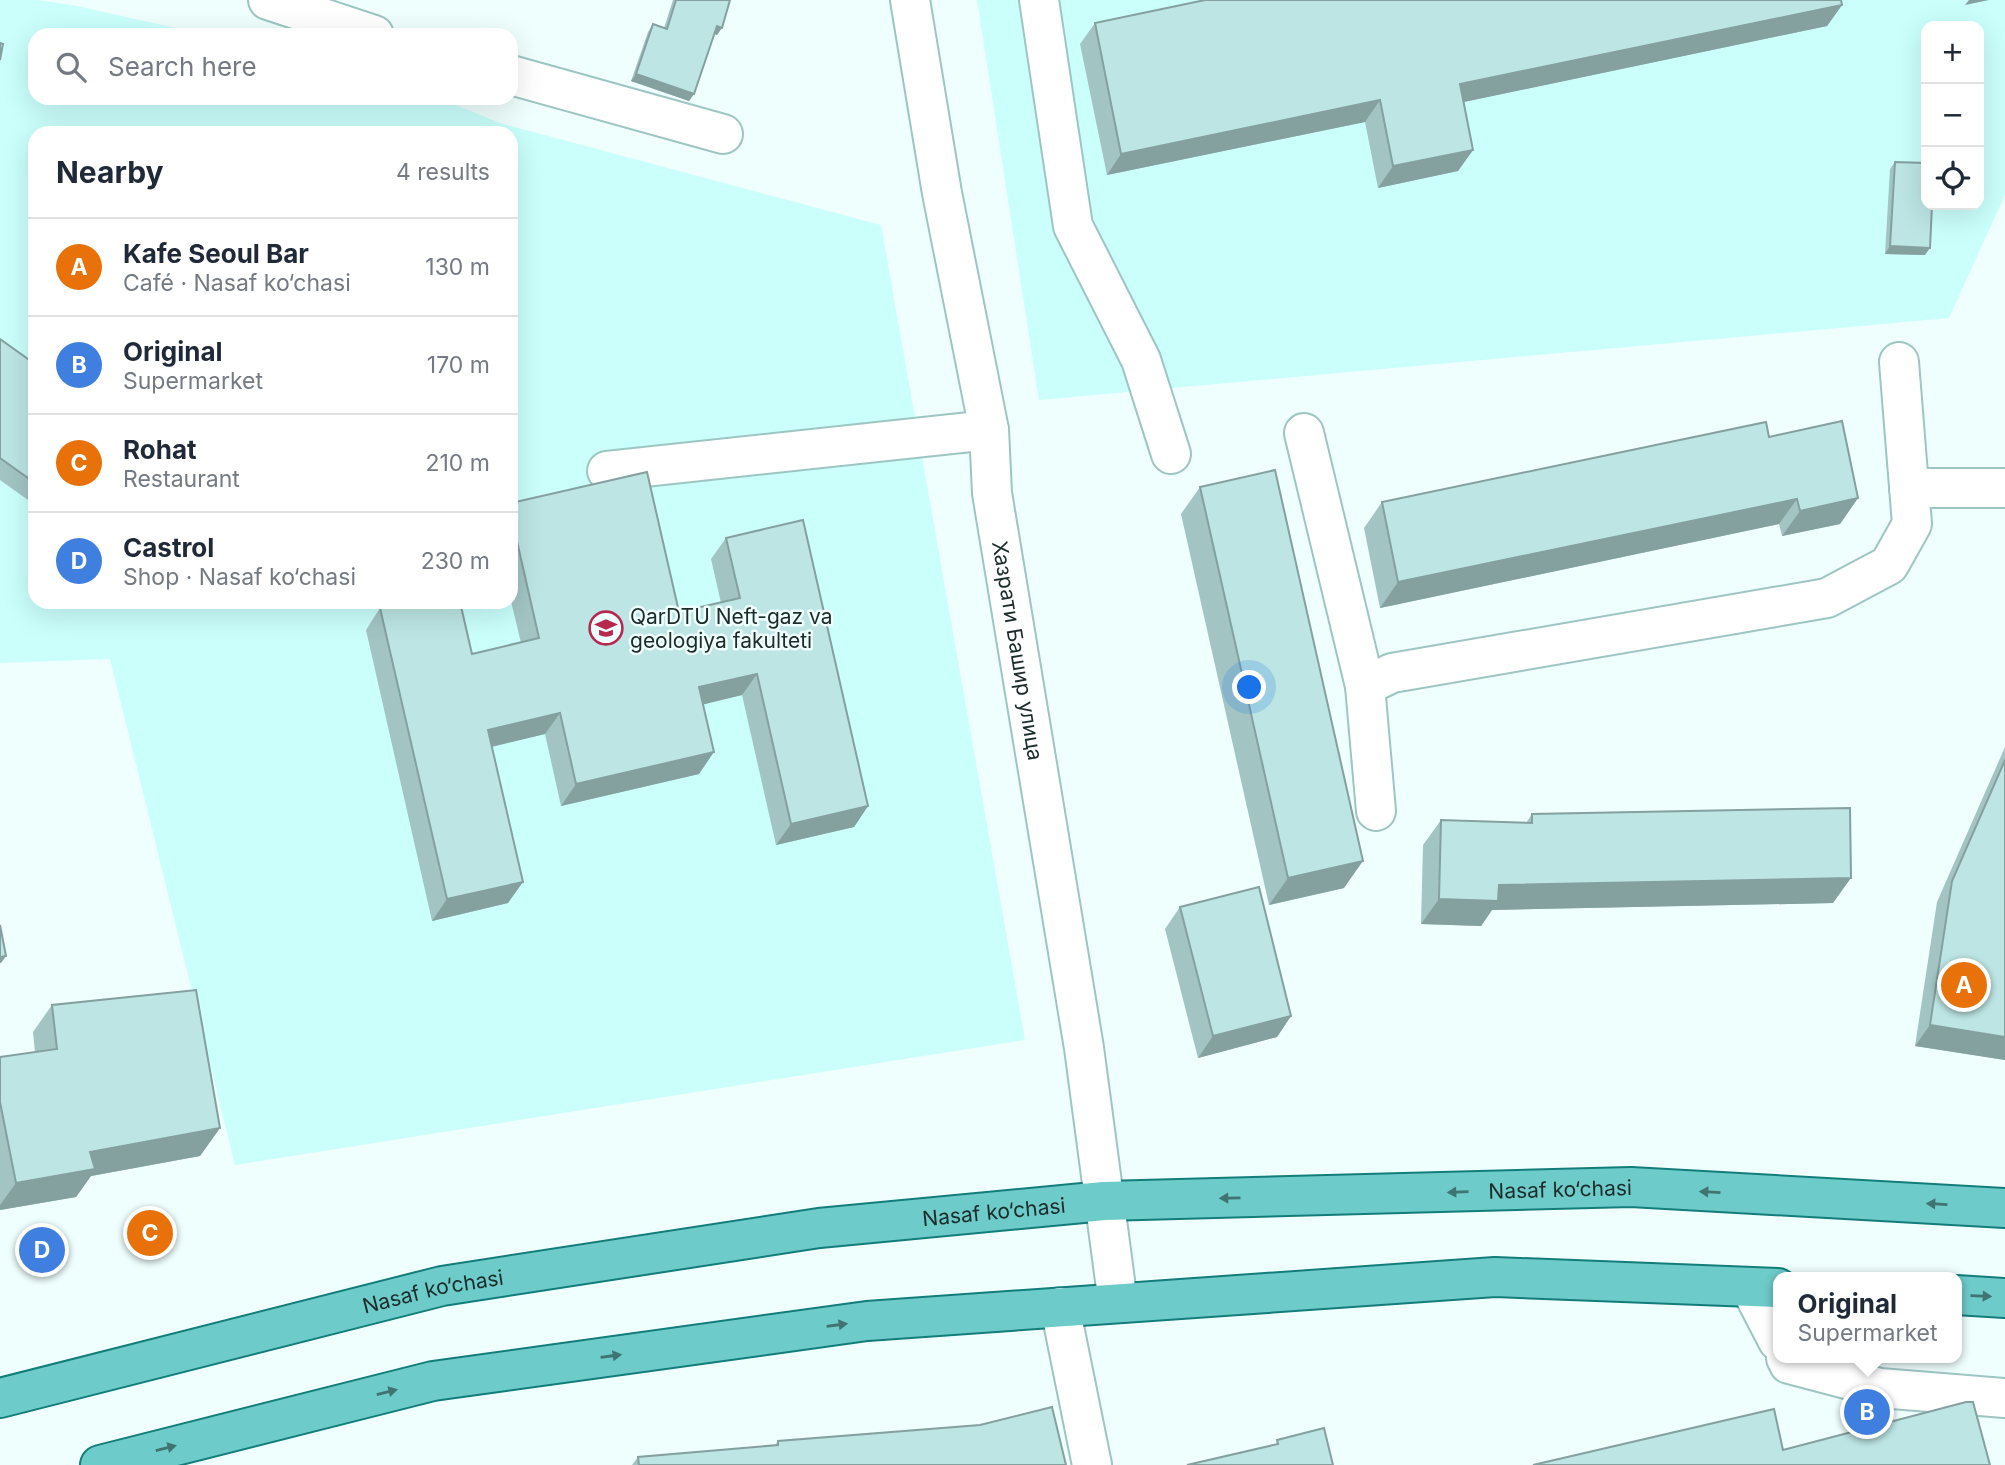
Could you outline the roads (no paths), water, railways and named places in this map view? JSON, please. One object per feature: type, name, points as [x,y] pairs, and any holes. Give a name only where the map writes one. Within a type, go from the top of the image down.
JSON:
[{"type":"main road","name":"Nasaf ko‘chasi","points":[[0,1398],[442,1286],[819,1228],[1104,1201],[1631,1187],[2005,1208]]},
{"type":"main road","points":[[100,1465],[433,1381],[867,1321],[1495,1277],[1764,1288]]},
{"type":"main road","points":[[1962,1296],[2005,1297]]},
{"type":"street","points":[[268,0],[353,28]]},
{"type":"street","name":"Хазрати Башир улица","points":[[910,0],[942,193],[989,430],[992,493],[1084,1048],[1118,1303]]},
{"type":"street","points":[[1039,0],[1073,226],[1141,360],[1171,454]]},
{"type":"street","points":[[518,77],[723,134]]},
{"type":"street","points":[[1365,686],[1392,673],[1827,598],[1889,565],[1912,524],[1899,362]]},
{"type":"street","points":[[607,471],[989,430]]},
{"type":"street","points":[[1304,433],[1365,686],[1376,811]]},
{"type":"street","points":[[1909,488],[2005,488]]},
{"type":"street","points":[[1764,1288],[1773,1322]]},
{"type":"street","points":[[1060,1307],[1092,1465]]},
{"type":"street","points":[[1788,1363],[1880,1388],[2005,1398]]},
{"type":"place","name":"QarDTU Neft-gaz va geologiya fakulteti","points":[[606,628]]},
{"type":"place","name":"Kafe Seoul Bar","points":[[1964,985]]},
{"type":"place","name":"Rohat","points":[[150,1233]]},
{"type":"place","name":"Castrol","points":[[42,1250]]},
{"type":"place","name":"Original","points":[[1867,1412]]}]
